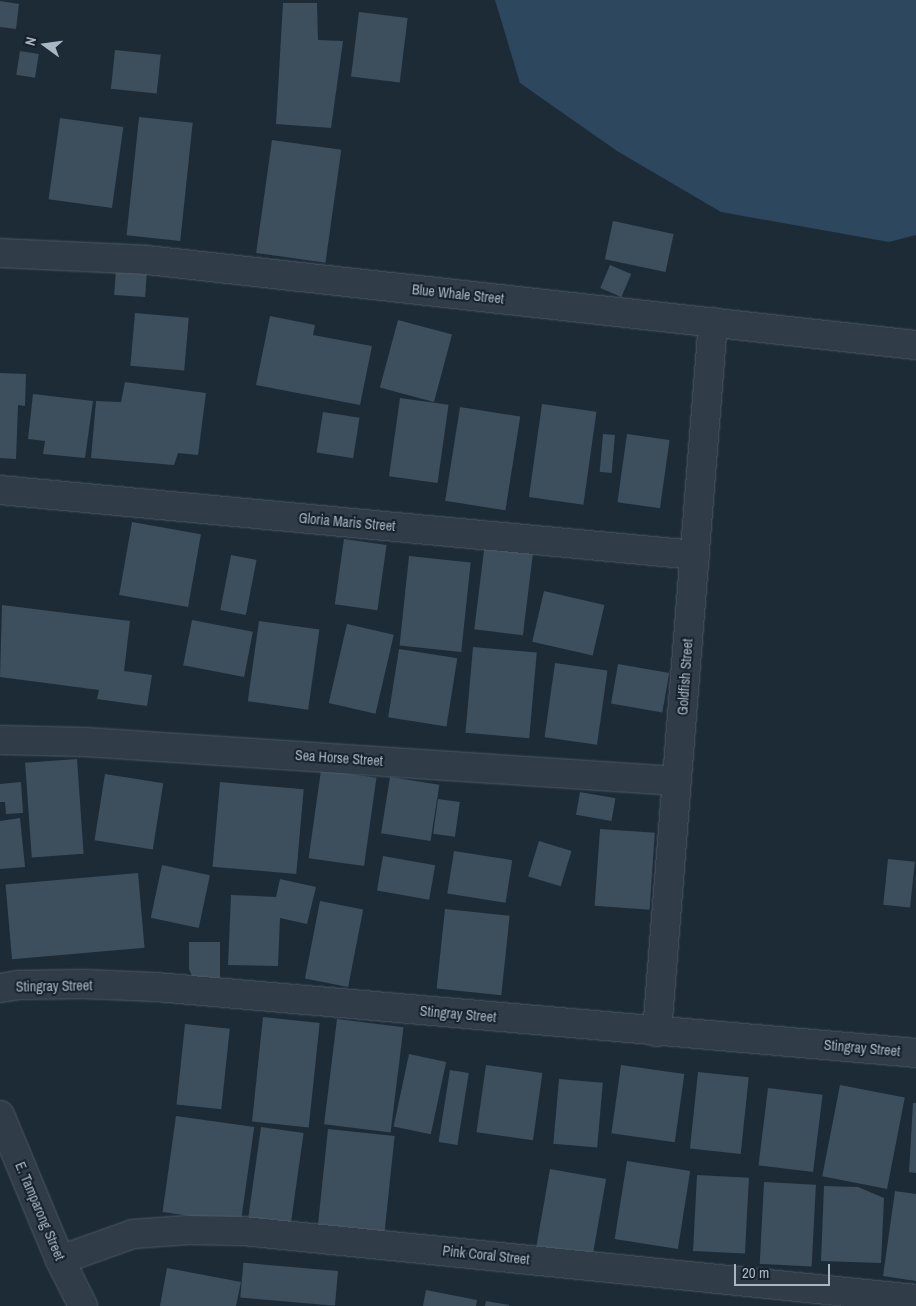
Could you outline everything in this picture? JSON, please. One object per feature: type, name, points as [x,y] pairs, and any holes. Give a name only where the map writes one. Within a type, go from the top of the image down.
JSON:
[{"type":"street","name":"Blue Whale Street","points":[[0,253],[147,260],[916,344]]},
{"type":"street","name":"Goldfish Street","points":[[657,1032],[713,322]]},
{"type":"street","name":"Gloria Maris Street","points":[[0,490],[695,555]]},
{"type":"street","name":"Sea Horse Street","points":[[0,740],[85,742],[677,781]]},
{"type":"street","name":"Stingray Street","points":[[0,988],[20,985],[74,984],[156,988],[916,1053]]},
{"type":"street","name":"E. Tamparong Street","points":[[0,1115],[60,1260],[83,1306]]},
{"type":"street","name":"Pink Coral Street","points":[[60,1260],[133,1234],[188,1230],[243,1231],[916,1299]]},
{"type":"water","points":[[495,0],[916,0],[916,235],[889,242],[721,212],[617,151],[520,83]]},
{"type":"building","points":[[0,1],[19,4],[16,29],[0,27]]},
{"type":"building","points":[[283,3],[317,3],[318,40],[343,41],[331,128],[276,124]]},
{"type":"building","points":[[359,12],[408,18],[400,82],[351,77]]},
{"type":"building","points":[[115,50],[161,55],[157,94],[111,89]]},
{"type":"building","points":[[20,51],[39,54],[35,78],[16,75]]},
{"type":"building","points":[[139,117],[193,123],[180,241],[127,235]]},
{"type":"building","points":[[60,118],[123,127],[112,208],[49,199]]},
{"type":"building","points":[[272,140],[341,150],[325,263],[256,253]]},
{"type":"building","points":[[613,221],[674,234],[666,272],[605,259]]},
{"type":"building","points":[[610,265],[631,274],[621,297],[600,288]]},
{"type":"building","points":[[116,269],[147,271],[145,297],[114,295]]},
{"type":"building","points":[[135,313],[189,318],[184,371],[130,366]]},
{"type":"building","points":[[270,316],[315,325],[313,335],[372,346],[360,405],[256,385]]},
{"type":"building","points":[[398,320],[452,334],[434,402],[380,388]]},
{"type":"building","points":[[0,373],[26,374],[25,406],[18,405],[16,459],[0,458]]},
{"type":"building","points":[[125,382],[206,393],[198,455],[178,453],[174,465],[91,458],[96,401],[121,402]]},
{"type":"building","points":[[33,394],[93,401],[85,458],[43,454],[45,441],[28,439]]},
{"type":"building","points":[[400,398],[449,405],[438,483],[389,476]]},
{"type":"building","points":[[542,404],[596,412],[583,505],[529,497]]},
{"type":"building","points":[[460,407],[520,417],[505,510],[445,501]]},
{"type":"building","points":[[323,412],[360,418],[353,458],[317,452]]},
{"type":"building","points":[[603,434],[615,435],[612,473],[600,472]]},
{"type":"building","points":[[627,434],[670,440],[660,508],[617,502]]},
{"type":"building","points":[[132,522],[201,534],[188,607],[119,595]]},
{"type":"building","points":[[344,539],[387,545],[377,610],[335,604]]},
{"type":"building","points":[[485,542],[534,548],[523,635],[474,629]]},
{"type":"building","points":[[231,555],[257,560],[246,615],[220,610]]},
{"type":"building","points":[[409,556],[471,562],[461,652],[400,646]]},
{"type":"building","points":[[544,591],[604,605],[593,656],[532,642]]},
{"type":"building","points":[[2,605],[130,621],[124,671],[152,675],[147,706],[97,699],[99,690],[0,677]]},
{"type":"building","points":[[192,620],[253,632],[244,677],[183,665]]},
{"type":"building","points":[[259,621],[319,629],[308,710],[248,701]]},
{"type":"building","points":[[347,624],[394,635],[376,714],[329,703]]},
{"type":"building","points":[[473,647],[537,653],[529,738],[466,733]]},
{"type":"building","points":[[399,649],[457,658],[446,726],[388,717]]},
{"type":"building","points":[[555,663],[607,670],[597,745],[545,737]]},
{"type":"building","points":[[618,664],[669,673],[662,712],[611,703]]},
{"type":"building","points":[[77,759],[84,854],[32,857],[25,763]]},
{"type":"building","points":[[321,770],[376,778],[364,866],[309,858]]},
{"type":"building","points":[[105,774],[163,783],[153,849],[95,840]]},
{"type":"building","points":[[390,777],[439,785],[430,841],[381,833]]},
{"type":"building","points":[[21,782],[23,813],[6,814],[5,802],[0,802],[0,784]]},
{"type":"building","points":[[220,782],[304,789],[296,874],[213,867]]},
{"type":"building","points":[[580,792],[615,798],[611,821],[576,815]]},
{"type":"building","points":[[438,799],[460,802],[455,837],[433,834]]},
{"type":"building","points":[[20,818],[25,867],[0,869],[0,821]]},
{"type":"building","points":[[600,829],[655,833],[649,910],[595,906]]},
{"type":"building","points":[[539,841],[572,851],[561,886],[528,876]]},
{"type":"building","points":[[454,851],[512,860],[506,903],[447,893]]},
{"type":"building","points":[[383,856],[435,865],[429,900],[377,890]]},
{"type":"building","points":[[888,859],[915,862],[910,908],[883,905]]},
{"type":"building","points":[[162,865],[210,875],[199,928],[151,918]]},
{"type":"building","points":[[138,873],[145,948],[12,959],[6,885]]},
{"type":"building","points":[[280,879],[316,887],[307,924],[280,918],[278,966],[228,965],[231,895],[276,897]]},
{"type":"building","points":[[320,901],[363,909],[348,987],[305,979]]},
{"type":"building","points":[[445,909],[510,916],[501,995],[437,989]]},
{"type":"building","points":[[189,942],[220,942],[220,978],[193,978],[189,969]]},
{"type":"building","points":[[263,1017],[320,1023],[309,1127],[252,1121]]},
{"type":"building","points":[[337,1019],[404,1027],[391,1132],[324,1124]]},
{"type":"building","points":[[185,1024],[230,1029],[221,1109],[177,1105]]},
{"type":"building","points":[[409,1054],[446,1062],[431,1134],[394,1126]]},
{"type":"building","points":[[486,1065],[542,1073],[533,1140],[477,1132]]},
{"type":"building","points":[[621,1065],[684,1074],[675,1142],[611,1133]]},
{"type":"building","points":[[450,1070],[469,1073],[457,1145],[439,1142]]},
{"type":"building","points":[[698,1072],[749,1077],[741,1154],[690,1149]]},
{"type":"building","points":[[559,1079],[603,1083],[597,1148],[553,1144]]},
{"type":"building","points":[[840,1085],[905,1098],[887,1189],[822,1176]]},
{"type":"building","points":[[768,1088],[823,1095],[813,1172],[758,1165]]},
{"type":"building","points":[[913,1103],[916,1103],[916,1173],[909,1172]]},
{"type":"building","points":[[176,1116],[254,1127],[241,1223],[163,1212]]},
{"type":"building","points":[[261,1127],[304,1133],[290,1229],[248,1223]]},
{"type":"building","points":[[328,1129],[395,1136],[384,1233],[318,1226]]},
{"type":"building","points":[[627,1161],[690,1171],[678,1249],[615,1239]]},
{"type":"building","points":[[550,1169],[606,1179],[592,1258],[536,1248]]},
{"type":"building","points":[[697,1175],[749,1178],[745,1254],[693,1251]]},
{"type":"building","points":[[764,1182],[816,1185],[812,1267],[760,1264]]},
{"type":"building","points":[[824,1186],[858,1187],[884,1198],[881,1263],[821,1261]]},
{"type":"building","points":[[895,1191],[916,1194],[916,1281],[883,1276]]},
{"type":"building","points":[[243,1263],[338,1271],[335,1306],[240,1298]]},
{"type":"building","points":[[167,1268],[241,1282],[236,1306],[160,1306]]},
{"type":"building","points":[[426,1290],[477,1300],[476,1306],[423,1306]]},
{"type":"building","points":[[486,1301],[509,1305],[509,1306],[485,1306]]}]
